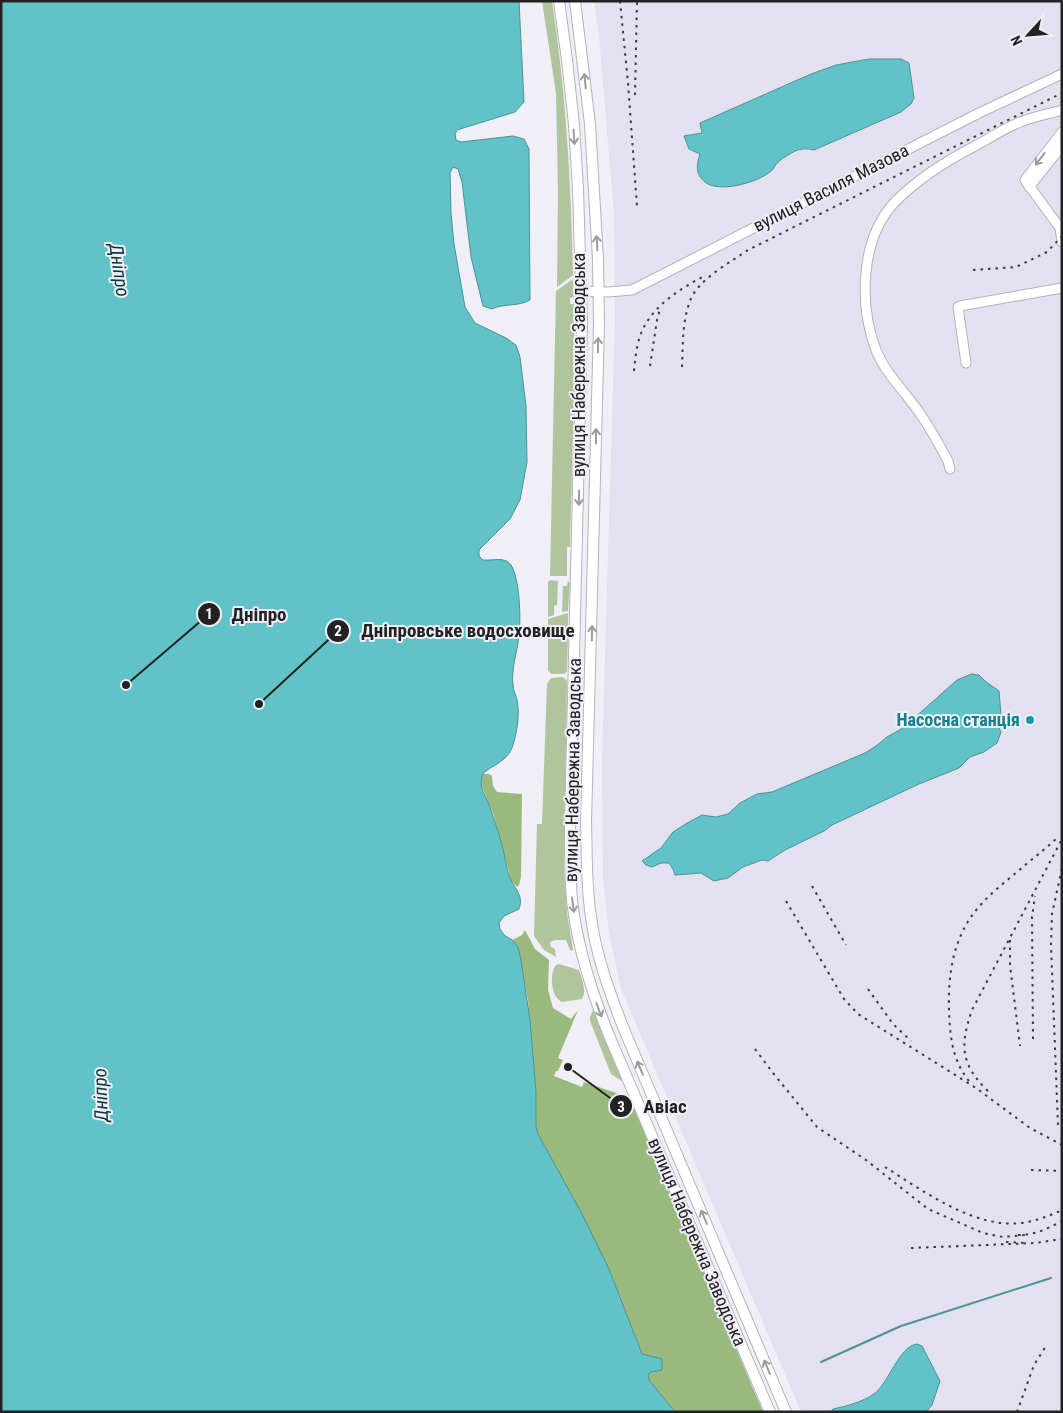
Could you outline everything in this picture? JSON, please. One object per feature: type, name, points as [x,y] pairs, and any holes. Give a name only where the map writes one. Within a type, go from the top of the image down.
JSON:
[{"type":"main road","name":"вулиця Набережна Заводська","points":[[559,1],[574,125],[582,292],[570,823],[570,869],[575,921],[586,971],[608,1033],[770,1412]]},
{"type":"main road","name":"вулиця Набережна Заводська","points":[[575,1],[590,124],[598,292],[586,822],[591,919],[600,961],[617,1012],[786,1412]]},
{"type":"street","name":"вулиця Василя Мазова","points":[[582,292],[632,290],[979,113],[1062,74]]},
{"type":"street","points":[[950,469],[948,461],[919,412],[886,369],[877,352],[869,327],[865,298],[867,266],[876,230],[893,204],[917,182],[962,153],[1018,123],[1062,110]]},
{"type":"street","points":[[1062,132],[1025,180],[1060,228],[1062,242]]},
{"type":"street","points":[[1029,187],[1062,146]]},
{"type":"street","points":[[966,363],[958,307],[1062,288]]},
{"type":"shaded area","points":[[594,1],[1062,1],[1062,1412],[801,1412],[621,989],[609,933],[603,878],[602,760],[615,319],[614,214],[599,35]]},
{"type":"green space","points":[[542,1],[552,1],[557,35],[571,206],[573,275],[557,287],[556,93]]},
{"type":"green space","points":[[573,279],[574,297],[570,298],[570,304],[574,304],[574,398],[570,547],[567,547],[567,576],[550,576],[556,291]]},
{"type":"green space","points":[[550,580],[558,581],[557,605],[554,606],[554,615],[548,617],[548,582]]},
{"type":"green space","points":[[568,581],[570,583],[568,611],[562,612],[563,586],[567,586]]},
{"type":"green space","points":[[568,613],[568,629],[551,627],[548,624],[548,619]]},
{"type":"green space","points":[[552,632],[552,635],[558,635],[559,632],[568,634],[567,671],[564,674],[551,674],[548,670],[548,634]]},
{"type":"green space","points":[[563,677],[567,681],[564,865],[567,913],[573,949],[572,951],[570,950],[566,940],[550,942],[551,947],[555,949],[556,957],[544,950],[534,936],[537,824],[542,824],[547,684],[551,678]]},
{"type":"green space","points":[[483,774],[492,776],[493,786],[497,792],[522,794],[521,877],[517,887],[511,880],[494,816],[483,789],[481,781]]},
{"type":"green space","points":[[525,930],[535,949],[549,960],[548,990],[553,1008],[571,1019],[578,1010],[558,1058],[563,1060],[554,1076],[582,1087],[584,1082],[631,1100],[763,1412],[675,1412],[649,1380],[648,1375],[651,1372],[662,1370],[662,1359],[642,1354],[609,1269],[538,1134],[528,1000],[518,948],[512,940],[522,935]]},
{"type":"green space","points":[[559,964],[579,970],[584,989],[582,999],[562,1002],[555,995],[552,985],[552,974],[556,965]]},
{"type":"green space","points":[[593,1010],[623,1082],[611,1074],[590,1021]]},
{"type":"water","points":[[1,1],[519,1],[524,102],[515,112],[457,130],[455,134],[456,140],[461,142],[513,136],[524,139],[529,149],[530,300],[521,304],[492,309],[483,306],[471,257],[462,182],[458,169],[453,167],[450,173],[454,244],[465,307],[475,323],[516,345],[520,357],[526,406],[527,462],[520,500],[510,519],[479,550],[479,556],[483,560],[502,560],[511,565],[518,589],[520,620],[513,673],[518,722],[513,745],[502,761],[484,773],[481,783],[499,834],[509,874],[520,900],[519,909],[504,916],[499,923],[504,935],[518,947],[521,960],[530,1020],[538,1134],[581,1212],[609,1269],[642,1354],[662,1359],[662,1370],[651,1372],[648,1375],[649,1380],[675,1412],[1,1412]]},
{"type":"water","points":[[869,59],[901,59],[909,63],[914,98],[911,104],[901,112],[814,150],[800,149],[778,162],[765,175],[741,185],[715,186],[708,184],[701,178],[697,167],[700,154],[689,149],[684,136],[702,133],[700,123],[811,74],[836,65]]},
{"type":"water","points":[[971,674],[979,675],[999,691],[1001,715],[997,723],[1001,732],[997,743],[984,752],[970,757],[959,768],[919,784],[832,825],[768,861],[762,860],[743,867],[728,878],[714,881],[701,873],[675,875],[669,863],[661,863],[652,867],[642,861],[661,848],[673,832],[702,815],[716,817],[728,814],[740,803],[757,794],[772,792],[865,753],[903,728],[957,680]]},
{"type":"water","points":[[917,1344],[922,1346],[940,1381],[932,1405],[926,1412],[831,1412],[833,1409],[854,1403],[874,1394],[885,1382],[905,1351]]},
{"type":"waterway","points":[[821,1362],[901,1326],[1051,1278]]},
{"type":"railway","points":[[620,1],[637,206]]},
{"type":"railway","points":[[635,95],[637,1]]},
{"type":"railway","points":[[682,367],[684,325],[687,309],[694,293],[715,272],[748,250],[1062,93]]},
{"type":"railway","points":[[973,270],[1016,267],[1047,252],[1062,236]]},
{"type":"railway","points":[[634,371],[638,343],[648,320],[674,294],[706,275]]},
{"type":"railway","points":[[650,366],[660,309]]},
{"type":"railway","points":[[969,1081],[955,1056],[950,1029],[951,970],[957,944],[969,920],[982,903],[1059,836]]},
{"type":"railway","points":[[988,1091],[967,1063],[964,1044],[968,1022],[972,1010],[1062,839]]},
{"type":"railway","points":[[1058,1125],[1051,945],[1052,914],[1062,868]]},
{"type":"railway","points":[[812,886],[846,945]]},
{"type":"railway","points":[[1033,1039],[1032,917],[1035,896]]},
{"type":"railway","points":[[786,901],[844,999],[858,1014],[976,1088],[1030,1128],[1062,1145]]},
{"type":"railway","points":[[1010,940],[1010,965],[1020,1046]]},
{"type":"railway","points":[[868,989],[893,1024],[911,1041]]},
{"type":"railway","points":[[755,1049],[817,1127],[866,1160],[928,1209],[983,1233],[1003,1237],[1025,1235]]},
{"type":"railway","points":[[885,1167],[950,1206],[986,1220],[1022,1223],[1062,1210]]},
{"type":"railway","points":[[1031,1170],[1062,1171]]},
{"type":"railway","points":[[1018,1235],[1041,1231],[1062,1221]]},
{"type":"railway","points":[[911,1248],[1035,1243],[1062,1239]]},
{"type":"railway","points":[[1006,1242],[1026,1243]]},
{"type":"railway","points":[[1017,1412],[1034,1365],[1046,1346]]},
{"type":"place","name":"Дніпро","points":[[126,685]]},
{"type":"place","name":"Дніпровське водосховище","points":[[259,704]]},
{"type":"place","name":"Насосна станція","points":[[1030,720]]},
{"type":"place","name":"Авіас","points":[[568,1067]]}]
